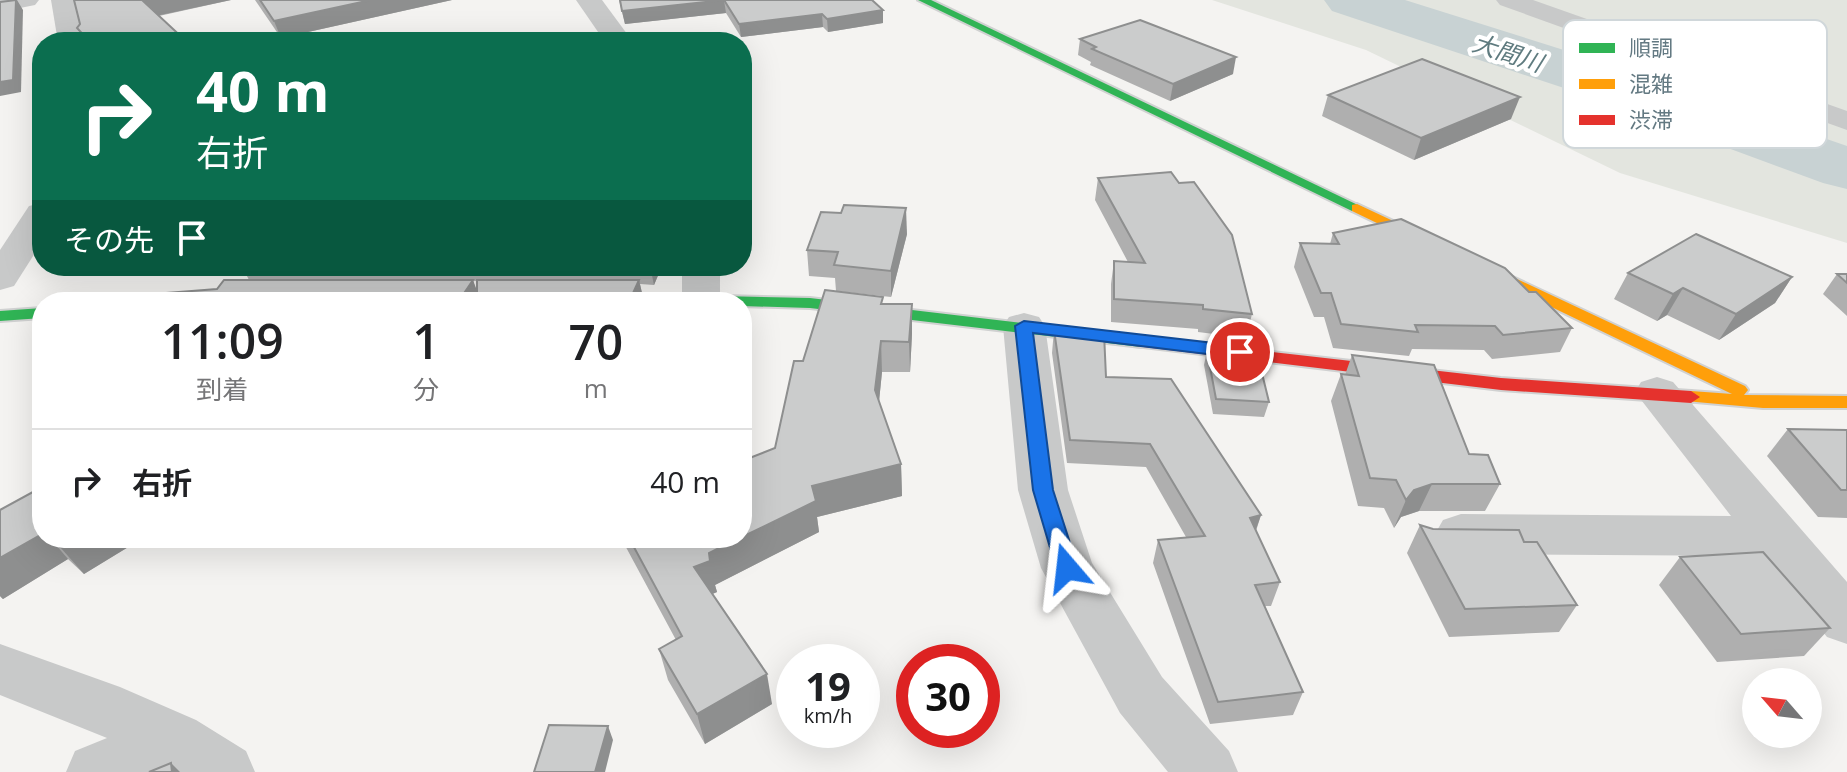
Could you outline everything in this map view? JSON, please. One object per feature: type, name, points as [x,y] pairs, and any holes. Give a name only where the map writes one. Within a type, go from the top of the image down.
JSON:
[{"type":"street","points":[[0,4],[26,0]]},
{"type":"street","points":[[64,0],[70,32]]},
{"type":"street","points":[[589,0],[612,32]]},
{"type":"street","points":[[923,0],[1763,402]]},
{"type":"street","points":[[1509,0],[1565,20]]},
{"type":"street","points":[[1827,114],[1847,121]]},
{"type":"street","points":[[0,278],[32,229]]},
{"type":"street","points":[[752,302],[810,303],[1024,326],[1501,384],[1657,392],[1763,402],[1847,402]]},
{"type":"street","points":[[0,316],[32,314]]},
{"type":"street","points":[[1024,326],[1043,490],[1067,568],[1141,695],[1207,772]]},
{"type":"street","points":[[1657,392],[1847,621]]},
{"type":"street","points":[[1420,534],[1775,536]]},
{"type":"street","points":[[0,669],[99,706],[174,740],[224,772]]},
{"type":"street","points":[[97,772],[174,740]]},
{"type":"shaded area","points":[[1212,0],[1847,0],[1847,243],[1620,173],[1568,148],[1827,148],[1827,20],[1563,20],[1563,145],[1366,50]]},
{"type":"building","points":[[16,0],[13,80],[0,82],[0,2]]},
{"type":"building","points":[[74,0],[146,0],[143,1],[176,32],[81,32],[77,28],[80,24]]},
{"type":"building","points":[[260,0],[371,0],[274,21]]},
{"type":"building","points":[[620,0],[724,0],[622,11]]},
{"type":"building","points":[[724,0],[872,0],[883,10],[827,19],[822,14],[739,24]]},
{"type":"building","points":[[1140,20],[1236,57],[1173,84],[1092,49],[1096,47],[1080,39]]},
{"type":"building","points":[[1422,59],[1520,97],[1421,138],[1328,95]]},
{"type":"building","points":[[1171,172],[1179,183],[1194,182],[1232,235],[1252,314],[1203,309],[1203,305],[1114,299],[1114,261],[1145,263],[1098,178]]},
{"type":"building","points":[[844,205],[906,208],[891,271],[834,265],[838,252],[807,250],[821,212],[841,213]]},
{"type":"building","points":[[1401,219],[1505,268],[1529,292],[1536,292],[1572,328],[1503,335],[1495,326],[1415,325],[1418,332],[1341,324],[1331,293],[1321,293],[1300,243],[1339,244],[1333,233]]},
{"type":"building","points":[[1696,234],[1792,277],[1736,314],[1683,288],[1673,294],[1628,273]]},
{"type":"building","points":[[1837,274],[1847,274],[1847,283]]},
{"type":"building","points":[[224,280],[473,280],[465,292],[179,292],[217,289]]},
{"type":"building","points":[[477,280],[639,280],[634,292],[477,292]]},
{"type":"building","points":[[825,290],[883,297],[881,304],[912,304],[909,342],[881,341],[875,390],[901,464],[812,486],[816,501],[752,532],[752,457],[775,448],[794,361],[803,361]]},
{"type":"building","points":[[1054,330],[1104,333],[1106,377],[1171,379],[1261,515],[1250,518],[1280,582],[1255,585],[1303,692],[1218,702],[1158,540],[1205,536],[1150,444],[1070,440]]},
{"type":"building","points":[[1207,351],[1258,357],[1269,402],[1216,399]]},
{"type":"building","points":[[1352,355],[1434,365],[1469,454],[1488,455],[1500,484],[1432,484],[1414,490],[1406,500],[1396,480],[1370,478],[1341,374],[1359,376]]},
{"type":"building","points":[[1788,429],[1847,430],[1847,490],[1841,490]]},
{"type":"building","points":[[32,492],[32,540],[0,558],[0,510]]},
{"type":"building","points":[[1420,525],[1433,529],[1519,530],[1524,542],[1537,542],[1577,605],[1465,609]]},
{"type":"building","points":[[634,548],[719,548],[709,553],[710,561],[694,567],[767,674],[697,714],[659,649],[682,636]]},
{"type":"building","points":[[1763,552],[1830,628],[1741,634],[1680,557]]},
{"type":"building","points":[[549,725],[608,726],[595,772],[534,772]]},
{"type":"building","points":[[171,763],[172,772],[149,772]]},
{"type":"waterway","name":"大間川","points":[[1350,0],[1563,68]]},
{"type":"waterway","name":"大間川","points":[[1790,148],[1847,169]]},
{"type":"traffic: fast","points":[[923,0],[1357,208]]},
{"type":"traffic: fast","points":[[752,302],[810,303],[1141,342]]},
{"type":"traffic: fast","points":[[0,316],[32,314]]},
{"type":"traffic: slow","points":[[1357,208],[1739,390]]},
{"type":"traffic: slow","points":[[1691,397],[1763,402],[1847,402]]},
{"type":"traffic: jam","points":[[1141,342],[1501,384],[1691,397]]},
{"type":"route","points":[[1067,568],[1043,490],[1024,326],[1240,352]]}]
